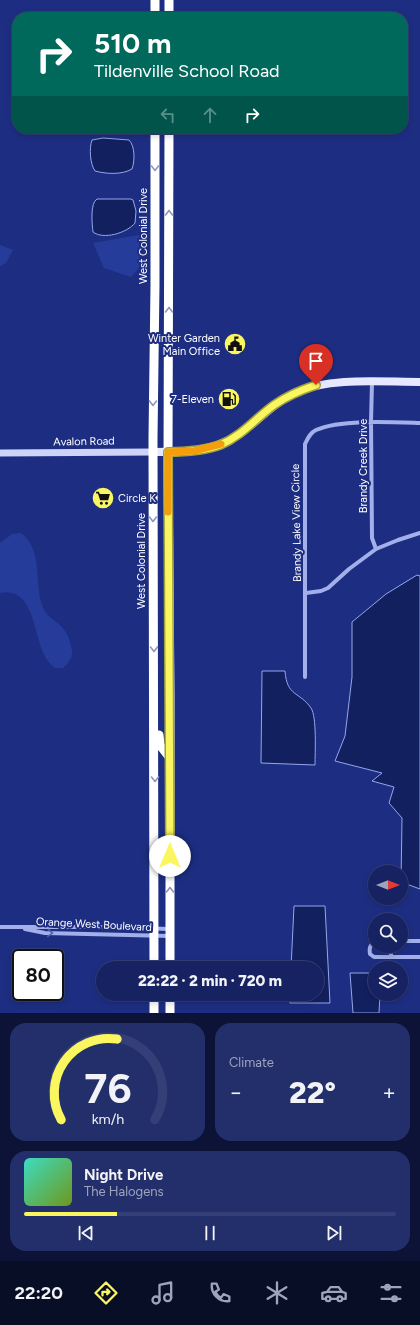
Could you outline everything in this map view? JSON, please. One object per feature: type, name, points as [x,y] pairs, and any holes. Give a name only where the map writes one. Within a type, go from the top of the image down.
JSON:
[{"type":"highway","points":[[155,0],[155,12]]},
{"type":"highway","points":[[169,0],[169,12]]},
{"type":"highway","name":"West Colonial Drive","points":[[154,961],[155,754],[153,452],[155,134]]},
{"type":"highway","points":[[169,134],[168,452],[170,961]]},
{"type":"highway","points":[[154,704],[160,745],[170,758]]},
{"type":"highway","points":[[155,754],[164,762],[170,783]]},
{"type":"highway","points":[[154,1001],[154,1013]]},
{"type":"highway","points":[[170,1001],[170,1013]]},
{"type":"main road","name":"Avalon Road","points":[[0,453],[194,451],[221,444],[250,426],[274,406],[296,392],[328,383],[420,382]]},
{"type":"street","name":"Brandy Creek Drive","points":[[372,382],[372,538],[376,549]]},
{"type":"street","name":"Brandy Lake View Circle","points":[[420,423],[371,422],[336,425],[316,430],[309,435],[305,444],[306,593],[321,591],[328,588],[349,569],[376,549],[420,533]]},
{"type":"street","points":[[305,676],[306,593]]},
{"type":"street","name":"Orange West Boulevard","points":[[17,927],[45,933],[98,934],[170,932]]},
{"type":"street","points":[[98,927],[98,934]]},
{"type":"street","name":"Orange West Boulevard","points":[[0,928],[98,927],[170,932]]},
{"type":"street","points":[[408,941],[420,941]]},
{"type":"street","points":[[370,953],[374,957],[420,957]]},
{"type":"shaded area","points":[[103,138],[129,140],[134,154],[132,169],[114,173],[95,171],[91,160],[91,143],[92,140]]},
{"type":"shaded area","points":[[97,199],[133,200],[136,211],[135,223],[126,230],[115,234],[103,235],[93,232],[92,209]]},
{"type":"shaded area","points":[[139,235],[142,264],[131,277],[104,268],[93,243]]},
{"type":"shaded area","points":[[0,245],[13,250],[6,263],[0,266]]},
{"type":"shaded area","points":[[21,533],[28,540],[35,557],[40,596],[44,610],[49,617],[61,626],[69,639],[72,655],[63,668],[55,668],[46,658],[40,645],[31,613],[26,604],[20,597],[11,593],[0,593],[0,543],[12,534]]},
{"type":"shaded area","points":[[417,575],[420,576],[420,889],[408,885],[408,865],[401,865],[402,818],[389,803],[394,787],[372,781],[382,773],[335,761],[345,736],[352,677],[352,622],[386,594]]},
{"type":"shaded area","points":[[262,671],[285,671],[286,679],[291,690],[311,708],[315,727],[315,765],[261,763]]},
{"type":"shaded area","points":[[294,906],[325,906],[330,1003],[290,1003],[290,1001],[324,1001],[324,961],[291,961]]},
{"type":"shaded area","points":[[350,973],[368,973],[368,1001],[380,1001],[379,1013],[353,1013]]},
{"type":"slow traffic","points":[[168,512],[168,452],[203,450],[221,444]]},
{"type":"place","name":"Winter Garden Main Office","points":[[235,344]]},
{"type":"place","name":"7-Eleven","points":[[229,399]]},
{"type":"place","name":"Circle K","points":[[103,498]]},
{"type":"route","points":[[170,856],[168,452],[203,450],[221,444],[239,434],[274,406],[296,392],[316,385]]}]
